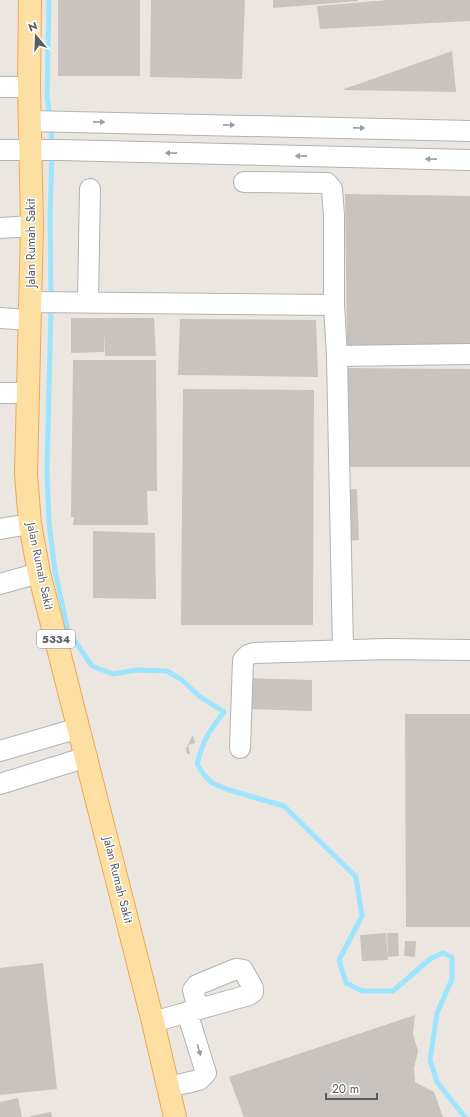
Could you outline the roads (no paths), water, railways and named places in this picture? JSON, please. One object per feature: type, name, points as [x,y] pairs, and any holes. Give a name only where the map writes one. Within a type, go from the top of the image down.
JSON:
[{"type":"main road","name":"Jalan Rumah Sakit","points":[[30,0],[29,87],[45,121],[46,150],[32,226],[40,306],[28,393],[26,474],[30,524],[39,573],[87,757],[175,1117]]},
{"type":"street","points":[[0,87],[29,87]]},
{"type":"street","points":[[45,121],[470,131]]},
{"type":"street","points":[[0,150],[470,160]]},
{"type":"street","points":[[244,182],[327,183],[332,189],[334,216],[334,305],[337,356],[343,650]]},
{"type":"street","points":[[88,301],[90,189]]},
{"type":"street","points":[[0,228],[32,226]]},
{"type":"street","points":[[0,318],[40,306],[88,301],[334,305]]},
{"type":"street","points":[[337,356],[470,354]]},
{"type":"street","points":[[0,393],[28,393]]},
{"type":"street","points":[[0,529],[30,524]]},
{"type":"street","points":[[0,584],[39,573]]},
{"type":"street","points":[[240,748],[243,660],[248,655],[254,653],[343,650],[470,650]]},
{"type":"street","points":[[0,751],[79,728]]},
{"type":"street","points":[[0,784],[87,757]]},
{"type":"street","points":[[153,1022],[192,1011],[206,1073],[199,1080],[168,1088]]},
{"type":"waterway","points":[[49,0],[47,96],[50,117]]},
{"type":"waterway","points":[[51,125],[52,147]]},
{"type":"waterway","points":[[51,299],[50,215],[52,155]]},
{"type":"waterway","points":[[51,307],[47,472],[49,523],[55,571],[68,631],[92,666],[113,674],[137,670],[167,671],[182,680],[199,696],[224,712],[207,736],[199,756],[197,764],[204,775],[212,783],[229,790],[284,806],[356,877],[362,916],[339,960],[346,983],[362,991],[393,991],[430,959],[443,953],[452,957],[452,979],[437,1013],[430,1060],[437,1082],[465,1117]]}]
